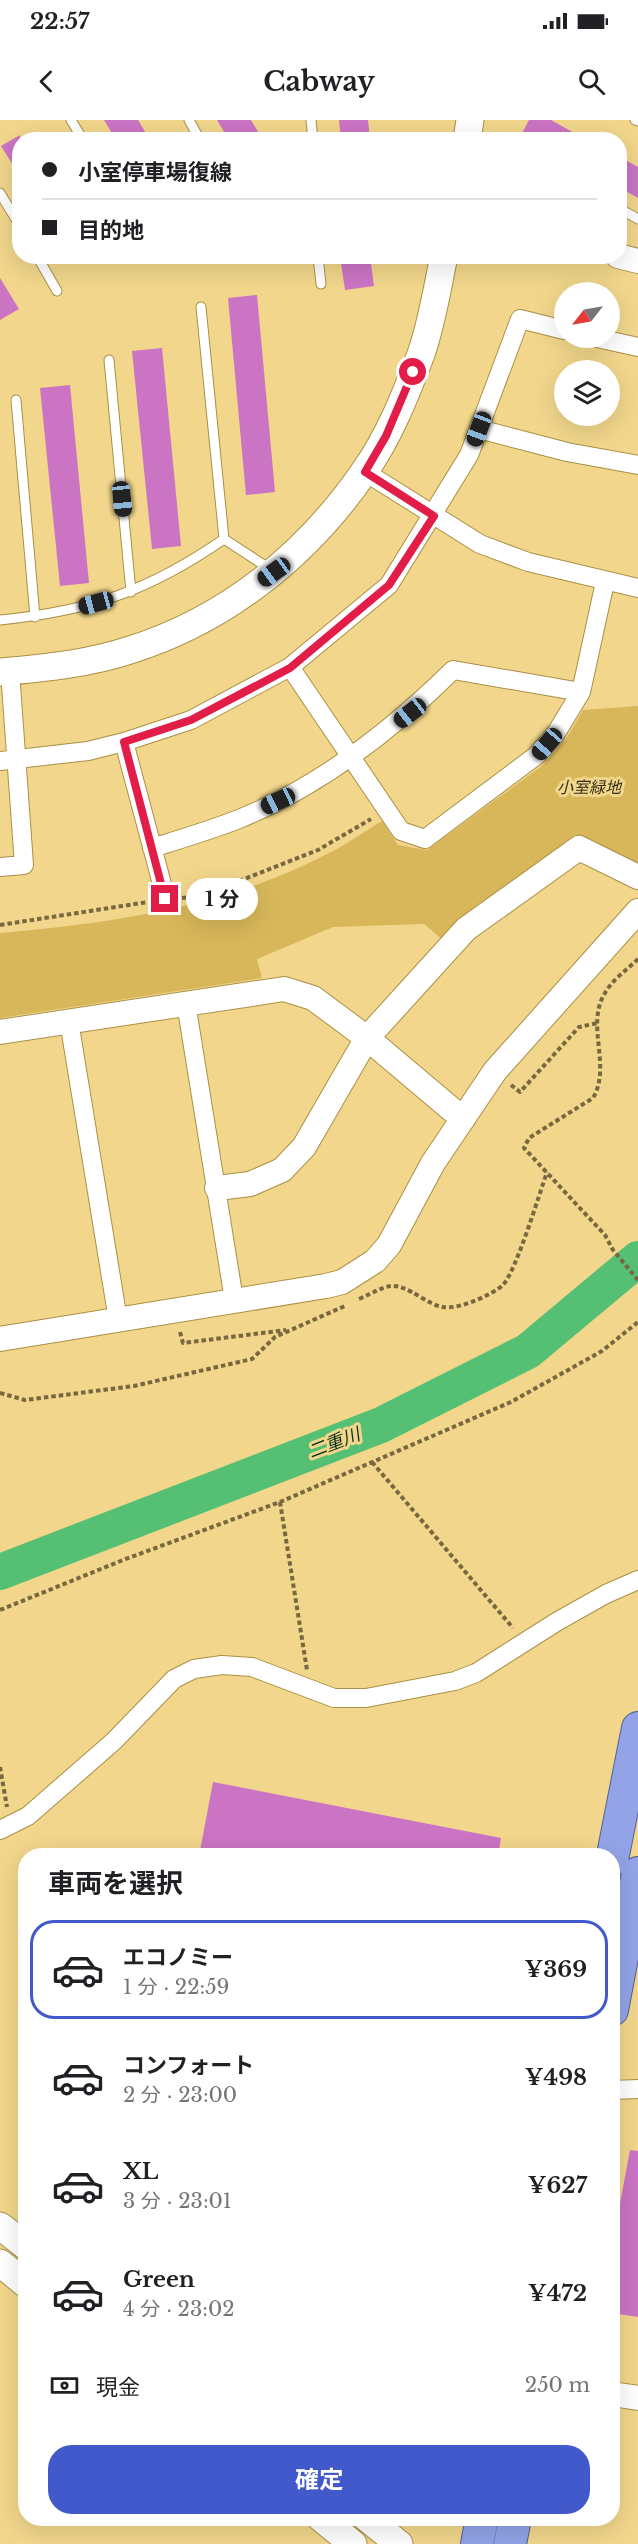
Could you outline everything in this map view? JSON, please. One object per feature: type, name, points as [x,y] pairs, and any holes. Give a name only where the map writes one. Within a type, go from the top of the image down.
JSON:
[{"type":"highway","points":[[614,1848],[638,1728]]},
{"type":"highway","points":[[620,1968],[638,1873]]},
{"type":"highway","points":[[477,2544],[480,2526]]},
{"type":"highway","points":[[510,2544],[513,2526]]},
{"type":"main road","points":[[5,672],[98,659],[166,637],[229,604],[274,572],[310,538],[365,472],[386,436],[421,352],[442,264]]},
{"type":"main road","points":[[0,2226],[18,2240]]},
{"type":"main road","points":[[0,2263],[18,2278]]},
{"type":"main road","points":[[331,2526],[353,2544]]},
{"type":"main road","points":[[378,2526],[399,2544]]},
{"type":"street","points":[[8,760],[88,751],[124,742],[191,720],[290,668],[389,585],[434,516],[469,455],[520,319],[554,328]]},
{"type":"street","points":[[620,343],[638,347]]},
{"type":"street","points":[[479,429],[567,452],[638,465]]},
{"type":"street","points":[[365,472],[489,548],[528,562],[638,588]]},
{"type":"street","points":[[290,668],[401,831],[424,839],[537,755],[556,734],[580,692],[605,582]]},
{"type":"street","points":[[152,848],[239,819],[278,801],[351,758],[410,713],[453,670],[580,692]]},
{"type":"street","points":[[0,867],[24,865],[8,760],[5,672]]},
{"type":"street","points":[[124,742],[165,899]]},
{"type":"street","points":[[217,1188],[250,1184],[282,1170],[304,1147],[367,1038],[466,929],[579,848],[638,877]]},
{"type":"street","points":[[0,1339],[342,1282],[375,1261],[389,1245],[433,1163],[495,1071],[638,911]]},
{"type":"street","points":[[0,1032],[284,989],[314,998],[367,1038],[463,1119]]},
{"type":"street","points":[[186,1003],[234,1300]]},
{"type":"street","points":[[69,1021],[118,1320]]},
{"type":"street","points":[[5,1828],[28,1816],[114,1741],[174,1679],[194,1669],[222,1665],[252,1667],[334,1698],[366,1698],[455,1681],[476,1673],[606,1594],[638,1580]]},
{"type":"street","points":[[620,2090],[638,2089]]},
{"type":"street","points":[[620,2395],[638,2398]]},
{"type":"lane","points":[[0,193],[12,213]]},
{"type":"lane","points":[[42,264],[57,291]]},
{"type":"lane","points":[[319,264],[321,284]]},
{"type":"lane","points":[[201,307],[224,539]]},
{"type":"lane","points":[[109,360],[131,592]]},
{"type":"lane","points":[[16,400],[35,617]]},
{"type":"lane","points":[[224,539],[274,572]]},
{"type":"lane","points":[[0,620],[51,615],[131,592],[157,580],[224,539]]},
{"type":"path","points":[[0,925],[165,899],[201,896],[318,850],[387,810]]},
{"type":"path","points":[[638,959],[605,992],[597,1012],[601,1071],[598,1090],[593,1098],[529,1138],[524,1148],[605,1235],[613,1250],[638,1280]]},
{"type":"path","points":[[495,1071],[520,1092],[579,1027],[598,1023]]},
{"type":"path","points":[[0,1394],[25,1400],[134,1386],[252,1359],[275,1337],[388,1286],[402,1286],[444,1308],[470,1303],[503,1285],[512,1270],[547,1172]]},
{"type":"path","points":[[175,1311],[183,1343],[292,1329]]},
{"type":"path","points":[[0,1610],[123,1560],[279,1502],[511,1402],[602,1351],[638,1322]]},
{"type":"path","points":[[372,1462],[525,1642]]},
{"type":"path","points":[[279,1502],[308,1668],[305,1688]]},
{"type":"path","points":[[0,1767],[5,1828]]},
{"type":"green space","name":"小室緑地","points":[[638,706],[638,864],[577,835],[461,925],[444,941],[424,924],[333,927],[257,959],[262,978],[0,1018],[0,933],[85,924],[212,899],[293,871],[338,848],[382,821],[398,845],[427,850],[543,765],[566,739],[583,710]]},
{"type":"building","points":[[104,120],[138,120],[145,132],[111,132]]},
{"type":"building","points":[[217,120],[251,120],[258,132],[224,132]]},
{"type":"building","points":[[339,120],[368,120],[369,132],[340,132]]},
{"type":"building","points":[[529,120],[551,120],[573,132],[523,132]]},
{"type":"building","points":[[12,140],[12,163],[1,146]]},
{"type":"building","points":[[627,161],[638,167],[638,198],[627,192]]},
{"type":"building","points":[[341,264],[371,264],[374,286],[345,290]]},
{"type":"building","points":[[0,278],[19,309],[0,320]]},
{"type":"building","points":[[257,295],[275,492],[246,495],[228,298]]},
{"type":"building","points":[[162,348],[181,546],[152,549],[132,351]]},
{"type":"building","points":[[70,385],[89,583],[60,586],[40,388]]},
{"type":"building","points":[[213,1782],[501,1838],[499,1848],[201,1848]]},
{"type":"building","points":[[630,2150],[638,2151],[638,2317],[620,2314],[620,2203]]},
{"type":"waterway","name":"二重川","points":[[0,1572],[381,1425],[528,1351],[638,1259]]},
{"type":"route","points":[[165,899],[124,742],[191,720],[290,668],[389,585],[434,516],[365,472],[386,436],[413,372]]}]
